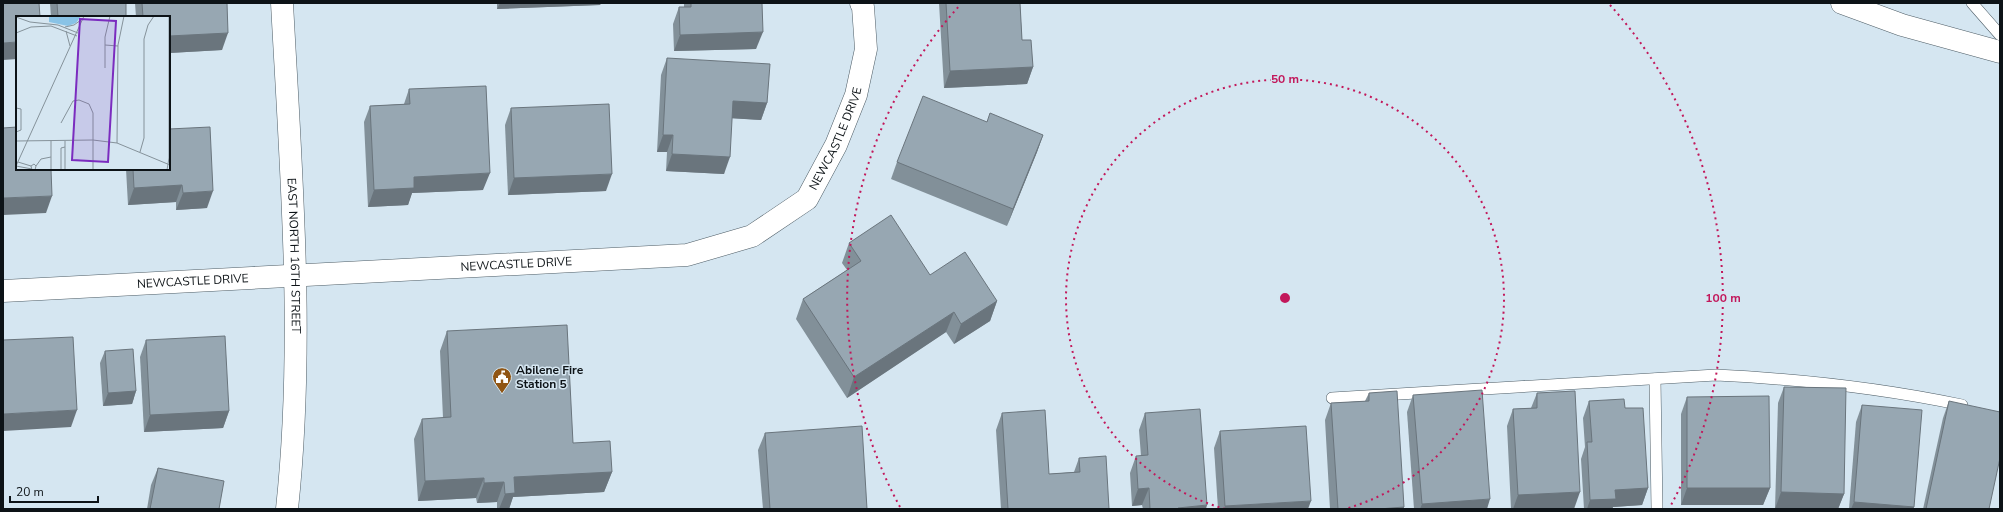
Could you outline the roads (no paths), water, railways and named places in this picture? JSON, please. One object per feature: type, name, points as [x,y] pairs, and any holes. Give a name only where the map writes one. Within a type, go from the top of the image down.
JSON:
[{"type":"street","name":"EAST NORTH 16TH STREET","points":[[282,3],[296,276],[296,395],[287,509]]},
{"type":"street","name":"NEWCASTLE DRIVE","points":[[3,291],[687,255],[752,236],[807,199],[836,145],[856,95],[866,49],[863,7],[861,3]]},
{"type":"street","points":[[1842,3],[1902,25],[2000,52]]},
{"type":"lane","points":[[1972,3],[2000,35]]},
{"type":"lane","points":[[1332,398],[1655,380],[1716,375],[1771,378],[1845,385],[1974,408]]},
{"type":"lane","points":[[1655,380],[1657,509]]},
{"type":"place","name":"Abilene Fire Station 5","points":[[502,394]]}]
